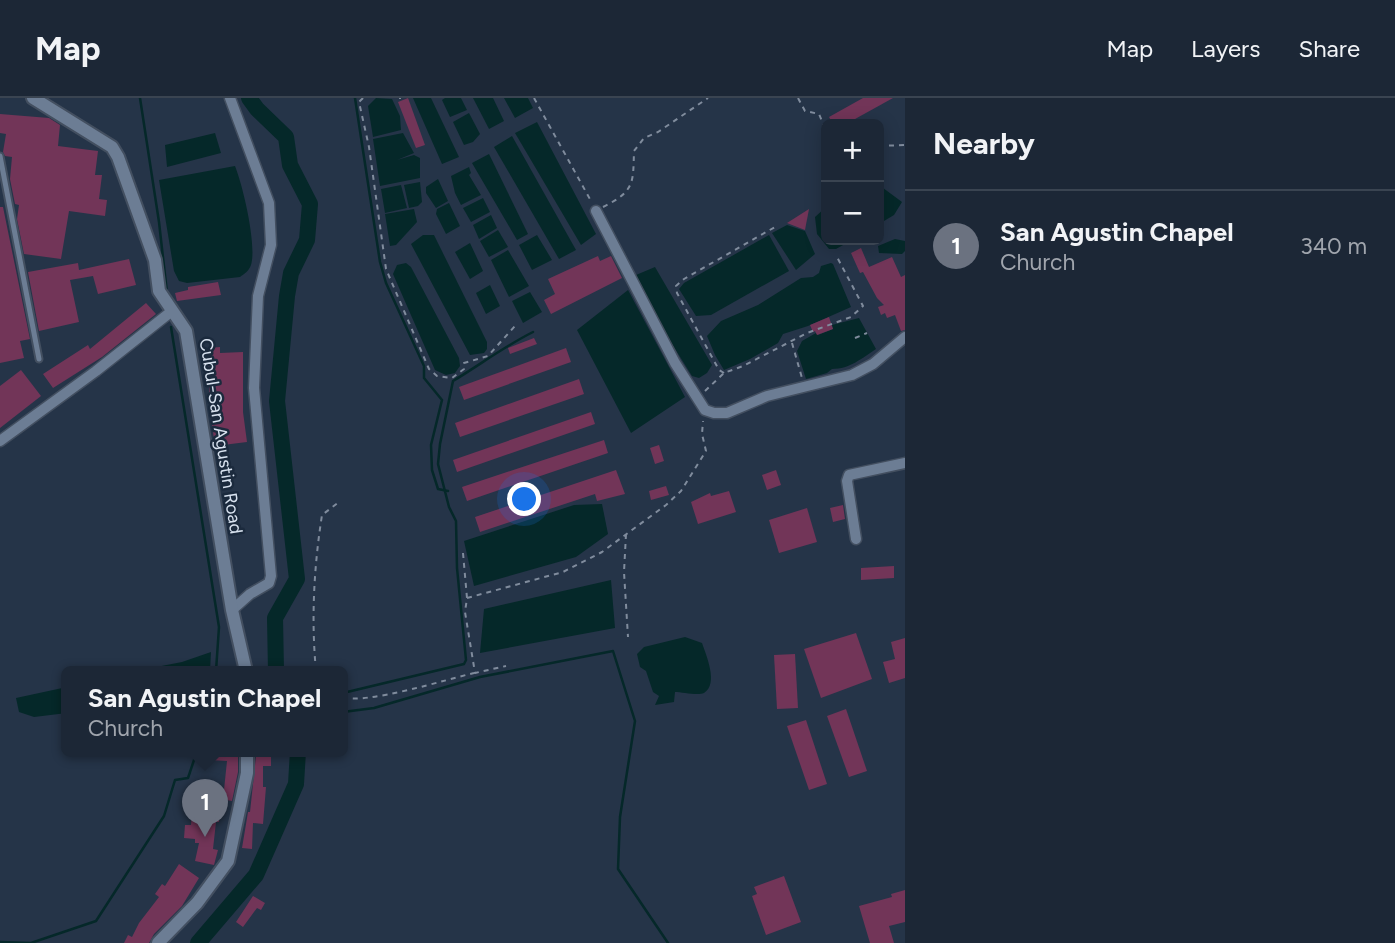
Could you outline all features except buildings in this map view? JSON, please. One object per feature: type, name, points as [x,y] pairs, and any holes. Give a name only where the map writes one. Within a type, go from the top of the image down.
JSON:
[{"type":"street","name":"Cubul-San Agustin Road","points":[[33,98],[104,140],[118,157],[155,260],[159,291],[186,331],[232,610],[245,666]]},
{"type":"street","points":[[230,98],[269,203],[271,220],[271,245],[258,296],[254,388],[271,576],[269,583],[250,594],[232,610]]},
{"type":"street","points":[[596,211],[644,306],[697,399],[705,410],[714,414],[727,412],[767,396],[852,375],[873,364],[905,337]]},
{"type":"street","points":[[0,441],[172,311]]},
{"type":"street","points":[[856,539],[847,481],[849,475],[905,463]]},
{"type":"street","points":[[159,943],[197,902],[228,860],[247,773],[247,757]]},
{"type":"lane","points":[[0,156],[39,359]]},
{"type":"path","points":[[363,98],[359,102],[359,109],[369,147],[386,269],[429,369],[437,376],[452,378],[464,369],[464,363],[488,356],[515,326]]},
{"type":"path","points":[[534,98],[596,211],[617,199],[632,184],[634,151],[644,138],[658,132],[708,98]]},
{"type":"path","points":[[798,98],[806,111],[819,114],[821,119]]},
{"type":"path","points":[[884,146],[905,145]]},
{"type":"path","points":[[724,373],[719,370],[677,293],[676,286],[775,227]]},
{"type":"path","points":[[697,399],[724,373],[807,333],[851,317],[862,309],[863,306],[837,257]]},
{"type":"path","points":[[855,338],[867,332]]},
{"type":"path","points":[[792,342],[804,386]]},
{"type":"path","points":[[467,598],[563,572],[602,552],[661,510],[681,491],[706,451],[702,433],[705,410]]},
{"type":"path","points":[[316,666],[316,555],[322,515],[339,502]]},
{"type":"path","points":[[626,533],[624,572],[628,637]]},
{"type":"path","points":[[463,553],[466,612],[475,673]]},
{"type":"path","points":[[348,699],[381,695],[506,666]]},
{"type":"shaded area","points":[[376,98],[392,99],[400,116],[401,130],[373,137],[368,106]]},
{"type":"shaded area","points":[[413,98],[431,98],[459,157],[442,164]]},
{"type":"shaded area","points":[[461,98],[467,110],[450,117],[442,100]]},
{"type":"shaded area","points":[[473,98],[493,98],[504,121],[489,129]]},
{"type":"shaded area","points":[[504,98],[528,98],[533,108],[515,118]]},
{"type":"shaded area","points":[[469,113],[480,134],[473,142],[464,145],[453,122]]},
{"type":"shaded area","points":[[537,122],[596,234],[581,245],[515,133]]},
{"type":"shaded area","points":[[215,133],[221,153],[167,167],[165,145]]},
{"type":"shaded area","points":[[403,133],[414,153],[397,160],[414,155],[420,158],[420,178],[380,186],[373,139]]},
{"type":"shaded area","points":[[512,136],[576,250],[559,259],[494,147]]},
{"type":"shaded area","points":[[489,154],[528,234],[517,240],[472,163]]},
{"type":"shaded area","points":[[235,166],[251,230],[250,267],[240,277],[187,283],[179,281],[174,271],[159,180]]},
{"type":"shaded area","points":[[469,167],[469,175],[481,195],[461,205],[451,176]]},
{"type":"shaded area","points":[[438,179],[448,201],[436,208],[426,193],[426,187]]},
{"type":"shaded area","points":[[420,182],[422,202],[409,208],[404,185]]},
{"type":"shaded area","points":[[401,185],[407,208],[385,213],[381,189]]},
{"type":"shaded area","points":[[884,189],[902,202],[894,215],[884,221]]},
{"type":"shaded area","points":[[483,198],[490,212],[471,222],[463,208]]},
{"type":"shaded area","points":[[449,203],[460,226],[446,234],[436,214],[437,209]]},
{"type":"shaded area","points":[[414,209],[417,222],[396,245],[390,246],[385,214]]},
{"type":"shaded area","points":[[821,212],[821,239],[817,234],[815,217]]},
{"type":"shaded area","points":[[491,215],[497,228],[479,239],[473,225]]},
{"type":"shaded area","points":[[787,225],[805,231],[815,254],[796,270],[772,233]]},
{"type":"shaded area","points":[[498,230],[508,247],[489,257],[480,241]]},
{"type":"shaded area","points":[[423,235],[434,235],[487,342],[484,353],[470,355],[411,244]]},
{"type":"shaded area","points":[[537,235],[552,260],[532,270],[519,245]]},
{"type":"shaded area","points":[[769,235],[789,271],[711,315],[696,316],[679,289],[684,283]]},
{"type":"shaded area","points":[[895,239],[905,241],[905,251],[902,254],[879,253],[878,246]]},
{"type":"shaded area","points":[[470,243],[483,271],[470,279],[455,252]]},
{"type":"shaded area","points":[[826,245],[843,245],[836,249],[829,249]]},
{"type":"shaded area","points":[[508,250],[529,286],[509,297],[491,260]]},
{"type":"shaded area","points":[[406,263],[411,267],[459,358],[460,366],[455,373],[446,375],[435,370],[393,274],[397,265]]},
{"type":"shaded area","points":[[831,263],[851,307],[783,334],[778,343],[724,370],[707,336],[721,321],[758,305],[801,278],[813,277],[819,273],[821,266]]},
{"type":"shaded area","points":[[655,267],[712,365],[707,373],[699,378],[692,376],[637,281],[636,275]]},
{"type":"shaded area","points":[[490,285],[500,306],[486,314],[476,293]]},
{"type":"shaded area","points":[[628,290],[685,397],[631,433],[577,330]]},
{"type":"shaded area","points":[[530,292],[542,312],[523,323],[512,301]]},
{"type":"shaded area","points":[[859,318],[876,349],[850,365],[806,379],[797,351],[802,341],[816,333],[818,335],[833,329],[832,325]]},
{"type":"shaded area","points":[[602,504],[608,534],[576,557],[474,586],[464,541],[574,505]]},
{"type":"shaded area","points":[[611,580],[615,628],[480,653],[484,609]]},
{"type":"shaded area","points":[[685,637],[702,643],[711,683],[704,693],[675,692],[674,702],[655,705],[659,696],[653,692],[646,671],[640,667],[637,654],[644,647]]},
{"type":"shaded area","points":[[211,652],[210,666],[162,666]]},
{"type":"shaded area","points":[[61,688],[61,714],[34,717],[19,712],[16,698]]},
{"type":"waterway","points":[[140,98],[167,293]]},
{"type":"waterway","points":[[249,98],[286,137],[290,165],[310,204],[307,240],[291,273],[287,296],[277,401],[297,579],[275,618],[276,666]]},
{"type":"waterway","points":[[355,98],[380,262],[386,283],[424,366],[424,378],[442,400],[431,445],[432,470],[438,489],[448,491]]},
{"type":"waterway","points":[[171,327],[219,627],[216,666]]},
{"type":"waterway","points":[[348,692],[464,664],[466,660],[457,568],[456,521],[449,507],[438,464],[453,381],[533,332]]},
{"type":"waterway","points":[[348,711],[374,708],[480,677],[613,651],[635,721],[620,817],[618,869],[668,943]]},
{"type":"waterway","points":[[0,942],[31,943],[96,921],[164,816],[175,780],[188,778],[195,757]]},
{"type":"waterway","points":[[198,943],[256,875],[296,784],[298,757]]},
{"type":"place","name":"San Agustin Chapel","points":[[205,837]]}]
